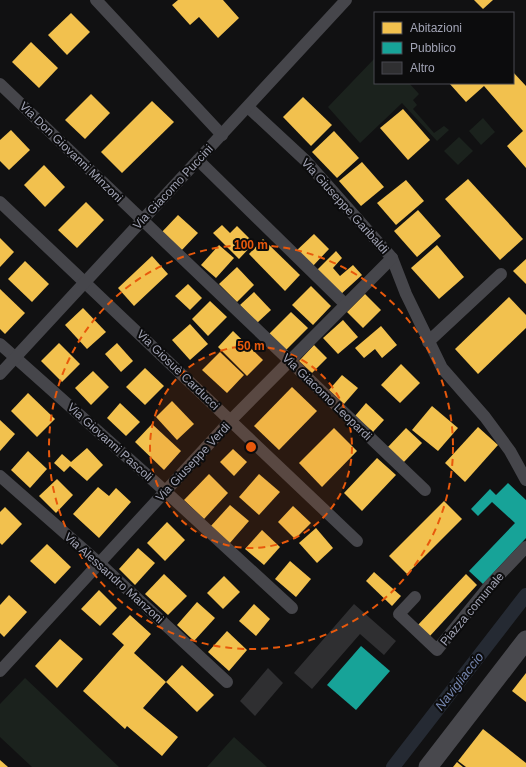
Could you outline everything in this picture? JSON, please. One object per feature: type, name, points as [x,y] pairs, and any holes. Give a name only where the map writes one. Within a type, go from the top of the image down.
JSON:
[{"type":"main road","points":[[428,767],[526,640]]},
{"type":"street","points":[[96,0],[222,135]]},
{"type":"street","name":"Via Giacomo Puccini","points":[[0,374],[346,0]]},
{"type":"street","name":"Via Don Giovanni Minzoni","points":[[0,84],[142,220]]},
{"type":"street","name":"Via Giuseppe Garibaldi","points":[[248,107],[306,161],[392,258],[428,342],[442,368],[485,416],[510,451],[526,480]]},
{"type":"street","points":[[198,160],[345,304]]},
{"type":"street","name":"Via Giosuè Carducci","points":[[0,202],[232,420],[358,541]]},
{"type":"street","name":"Via Giacomo Leopardi","points":[[142,220],[425,490]]},
{"type":"street","name":"Via Giuseppe Verdi","points":[[1,669],[232,420],[392,258]]},
{"type":"street","points":[[428,342],[501,274]]},
{"type":"street","name":"Via Giovanni Pascoli","points":[[0,344],[165,491],[292,608]]},
{"type":"street","name":"Via Alessandro Manzoni","points":[[0,476],[99,563],[227,682]]},
{"type":"street","name":"Piazza comunale","points":[[415,597],[399,614],[437,650],[489,586],[526,547]]},
{"type":"shaded area","points":[[374,59],[374,84],[410,84],[419,94],[413,100],[417,105],[413,109],[434,133],[444,126],[449,130],[437,141],[402,103],[360,143],[328,107]]},
{"type":"shaded area","points":[[483,118],[495,132],[481,145],[469,131]]},
{"type":"shaded area","points":[[459,137],[473,151],[458,165],[444,151]]},
{"type":"shaded area","points":[[25,678],[119,767],[32,767],[0,737],[0,704]]},
{"type":"shaded area","points":[[234,737],[267,767],[207,767]]},
{"type":"building: Abitazioni","points":[[178,0],[223,0],[239,18],[218,38],[199,17],[190,25],[172,5]]},
{"type":"building: Abitazioni","points":[[474,0],[493,0],[483,9]]},
{"type":"building: Abitazioni","points":[[71,13],[90,32],[67,55],[48,35]]},
{"type":"building: Abitazioni","points":[[31,42],[58,68],[39,88],[12,62]]},
{"type":"building: Abitazioni","points":[[514,73],[526,86],[526,168],[507,146],[523,131],[484,86],[466,102],[450,84],[514,84]]},
{"type":"building: Abitazioni","points":[[91,94],[110,113],[85,139],[65,120]]},
{"type":"building: Abitazioni","points":[[303,97],[332,125],[311,146],[283,117]]},
{"type":"building: Abitazioni","points":[[152,101],[174,122],[122,173],[101,152]]},
{"type":"building: Abitazioni","points":[[403,109],[430,140],[408,160],[380,128]]},
{"type":"building: Abitazioni","points":[[11,130],[30,150],[9,170],[0,161],[0,140]]},
{"type":"building: Abitazioni","points":[[334,131],[359,158],[337,178],[312,152]]},
{"type":"building: Abitazioni","points":[[362,162],[384,187],[361,206],[339,181]]},
{"type":"building: Abitazioni","points":[[44,165],[65,187],[45,207],[24,185]]},
{"type":"building: Abitazioni","points":[[468,179],[523,239],[500,260],[445,199]]},
{"type":"building: Abitazioni","points":[[406,180],[424,201],[396,225],[377,203]]},
{"type":"building: Abitazioni","points":[[86,202],[104,220],[77,248],[58,230]]},
{"type":"building: Abitazioni","points":[[418,210],[441,236],[417,257],[394,231]]},
{"type":"building: Abitazioni","points":[[178,215],[198,233],[180,252],[161,233]]},
{"type":"building: Abitazioni","points":[[222,225],[230,233],[237,226],[254,243],[239,259],[213,233]]},
{"type":"building: Abitazioni","points":[[314,234],[329,249],[311,268],[295,252]]},
{"type":"building: Abitazioni","points":[[0,238],[14,252],[0,267]]},
{"type":"building: Abitazioni","points":[[263,239],[300,275],[285,291],[249,254]]},
{"type":"building: Abitazioni","points":[[219,245],[234,258],[216,278],[201,265]]},
{"type":"building: Abitazioni","points":[[437,245],[464,277],[439,299],[411,268]]},
{"type":"building: Abitazioni","points":[[336,251],[342,258],[333,268],[340,276],[353,265],[362,275],[340,295],[317,270]]},
{"type":"building: Abitazioni","points":[[152,256],[168,274],[134,306],[118,288]]},
{"type":"building: Abitazioni","points":[[526,259],[526,284],[513,271]]},
{"type":"building: Abitazioni","points":[[25,261],[49,284],[32,302],[8,279]]},
{"type":"building: Abitazioni","points":[[237,267],[254,285],[237,302],[219,284]]},
{"type":"building: Abitazioni","points":[[188,284],[202,298],[190,310],[175,296]]},
{"type":"building: Abitazioni","points":[[311,286],[331,306],[313,325],[292,305]]},
{"type":"building: Abitazioni","points":[[0,289],[25,313],[5,334],[0,329]]},
{"type":"building: Abitazioni","points":[[254,292],[271,310],[257,323],[240,305]]},
{"type":"building: Abitazioni","points":[[365,294],[381,310],[363,328],[347,312]]},
{"type":"building: Abitazioni","points":[[509,297],[526,315],[526,328],[478,374],[455,349]]},
{"type":"building: Abitazioni","points":[[210,301],[227,317],[208,336],[192,319]]},
{"type":"building: Abitazioni","points":[[83,308],[106,332],[87,349],[65,325]]},
{"type":"building: Abitazioni","points":[[291,312],[308,328],[286,350],[269,334]]},
{"type":"building: Abitazioni","points":[[343,320],[358,337],[338,354],[323,338]]},
{"type":"building: Abitazioni","points":[[190,324],[208,344],[190,360],[172,340]]},
{"type":"building: Abitazioni","points":[[381,326],[397,345],[382,358],[375,349],[364,358],[355,348]]},
{"type":"building: Abitazioni","points":[[233,331],[263,360],[247,376],[218,347]]},
{"type":"building: Abitazioni","points":[[59,343],[80,364],[62,382],[41,361]]},
{"type":"building: Abitazioni","points":[[117,343],[133,361],[121,372],[105,354]]},
{"type":"building: Abitazioni","points":[[314,345],[327,358],[312,373],[299,361]]},
{"type":"building: Abitazioni","points":[[220,352],[244,375],[227,393],[202,370]]},
{"type":"building: Abitazioni","points":[[401,364],[420,383],[400,403],[381,385]]},
{"type":"building: Abitazioni","points":[[145,368],[164,386],[145,405],[126,387]]},
{"type":"building: Abitazioni","points":[[93,371],[109,387],[91,405],[75,388]]},
{"type":"building: Abitazioni","points":[[342,375],[358,388],[344,404],[329,390]]},
{"type":"building: Abitazioni","points":[[292,387],[317,411],[279,450],[254,426]]},
{"type":"building: Abitazioni","points":[[28,393],[55,419],[37,437],[11,411]]},
{"type":"building: Abitazioni","points":[[172,401],[194,424],[177,440],[156,417]]},
{"type":"building: Abitazioni","points":[[120,403],[140,422],[126,436],[107,418]]},
{"type":"building: Abitazioni","points":[[366,403],[384,420],[373,432],[355,416]]},
{"type":"building: Abitazioni","points":[[432,406],[458,428],[438,451],[412,430]]},
{"type":"building: Abitazioni","points":[[0,420],[15,434],[0,451]]},
{"type":"building: Abitazioni","points":[[152,424],[181,451],[164,470],[135,442]]},
{"type":"building: Abitazioni","points":[[478,427],[498,445],[465,482],[445,463]]},
{"type":"building: Abitazioni","points":[[334,428],[357,451],[322,487],[299,463]]},
{"type":"building: Abitazioni","points":[[406,428],[422,443],[403,463],[387,448]]},
{"type":"building: Abitazioni","points":[[87,448],[103,465],[87,481],[70,466],[64,472],[54,463],[62,454],[71,462]]},
{"type":"building: Abitazioni","points":[[233,449],[247,462],[234,476],[220,462]]},
{"type":"building: Abitazioni","points":[[28,451],[47,469],[30,488],[11,470]]},
{"type":"building: Abitazioni","points":[[377,458],[396,475],[362,511],[344,493]]},
{"type":"building: Abitazioni","points":[[209,474],[228,493],[204,519],[184,500]]},
{"type":"building: Abitazioni","points":[[259,474],[280,492],[259,515],[239,497]]},
{"type":"building: Abitazioni","points":[[57,479],[73,495],[56,513],[39,496]]},
{"type":"building: Abitazioni","points":[[98,487],[109,496],[116,488],[131,502],[99,538],[73,514]]},
{"type":"building: Abitazioni","points":[[444,501],[462,519],[407,574],[389,556]]},
{"type":"building: Abitazioni","points":[[230,505],[249,521],[229,544],[210,527]]},
{"type":"building: Abitazioni","points":[[293,506],[311,523],[295,539],[278,522]]},
{"type":"building: Abitazioni","points":[[5,507],[22,524],[2,545],[0,543],[0,512]]},
{"type":"building: Abitazioni","points":[[167,522],[185,540],[165,561],[147,543]]},
{"type":"building: Abitazioni","points":[[316,528],[333,548],[317,563],[299,543]]},
{"type":"building: Abitazioni","points":[[262,530],[280,547],[264,565],[245,549]]},
{"type":"building: Abitazioni","points":[[47,544],[71,567],[55,584],[30,561]]},
{"type":"building: Abitazioni","points":[[138,548],[155,563],[135,585],[119,569]]},
{"type":"building: Abitazioni","points":[[290,561],[311,579],[296,597],[275,579]]},
{"type":"building: Abitazioni","points":[[374,572],[401,596],[392,606],[366,581]]},
{"type":"building: Abitazioni","points":[[164,574],[187,596],[168,615],[145,594]]},
{"type":"building: Abitazioni","points":[[466,574],[477,585],[429,637],[417,626]]},
{"type":"building: Abitazioni","points":[[224,576],[240,592],[223,609],[207,593]]},
{"type":"building: Abitazioni","points":[[99,590],[117,608],[100,626],[81,609]]},
{"type":"building: Abitazioni","points":[[9,595],[27,612],[4,637],[0,633],[0,605]]},
{"type":"building: Abitazioni","points":[[197,602],[215,618],[194,641],[177,625]]},
{"type":"building: Abitazioni","points":[[254,604],[270,619],[256,636],[239,621]]},
{"type":"building: Abitazioni","points":[[130,615],[151,634],[134,653],[166,682],[143,708],[178,737],[162,756],[127,726],[125,729],[83,691],[124,645],[112,634]]},
{"type":"building: Abitazioni","points":[[227,631],[247,650],[229,671],[208,652]]},
{"type":"building: Abitazioni","points":[[60,639],[83,659],[57,688],[35,666]]},
{"type":"building: Abitazioni","points":[[182,665],[214,695],[197,712],[166,682]]},
{"type":"building: Abitazioni","points":[[526,673],[526,702],[512,691]]},
{"type":"building: Abitazioni","points":[[483,729],[526,763],[526,767],[466,767],[458,761]]},
{"type":"building: Abitazioni","points":[[0,760],[8,767],[0,767]]},
{"type":"building: Abitazioni","points":[[457,762],[463,767],[453,767]]},
{"type":"building: Pubblico","points":[[508,483],[526,500],[526,538],[483,584],[469,571],[515,523],[492,502],[478,516],[471,509],[490,489],[496,495]]},
{"type":"building: Pubblico","points":[[361,646],[390,671],[356,710],[327,685]]},
{"type":"building: Altro","points":[[354,604],[396,641],[384,655],[360,634],[312,689],[294,673]]},
{"type":"building: Altro","points":[[268,668],[283,683],[255,716],[240,701]]},
{"type":"waterway","name":"Navigliaccio","points":[[393,767],[526,595]]}]
